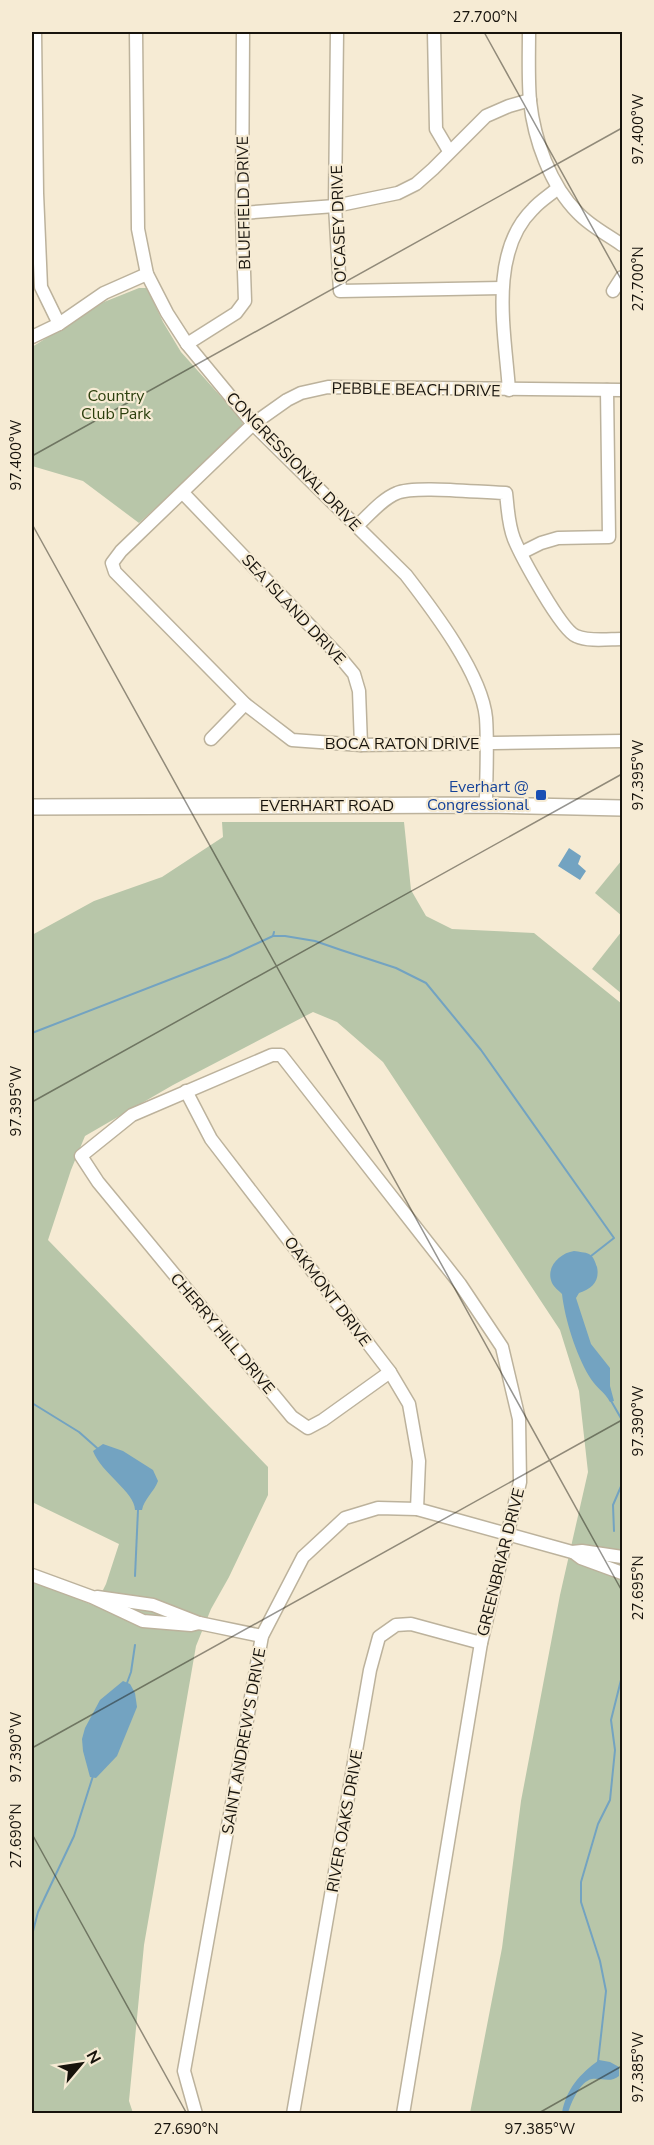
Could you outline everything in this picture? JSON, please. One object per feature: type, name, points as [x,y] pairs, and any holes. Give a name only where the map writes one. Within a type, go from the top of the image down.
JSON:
[{"type":"main road","name":"EVERHART ROAD","points":[[32,807],[486,805],[622,808]]},
{"type":"street","points":[[35,32],[34,194],[41,287],[59,324]]},
{"type":"street","name":"CONGRESSIONAL DRIVE","points":[[136,32],[138,229],[147,274],[167,313],[187,344],[253,424],[357,526],[428,603],[469,668],[480,692],[486,717],[486,805]]},
{"type":"street","name":"BLUEFIELD DRIVE","points":[[187,344],[236,313],[245,301],[242,213],[243,32]]},
{"type":"street","name":"O'CASEY DRIVE","points":[[337,32],[335,206],[340,291],[502,288]]},
{"type":"street","points":[[434,32],[436,129],[449,151]]},
{"type":"street","points":[[529,32],[530,100],[546,161],[558,188],[578,214],[622,245]]},
{"type":"street","points":[[242,213],[335,206],[398,192],[416,184],[433,170],[449,151],[486,116],[530,100]]},
{"type":"street","points":[[508,390],[502,288],[505,258],[516,234],[532,210],[558,188]]},
{"type":"street","points":[[32,337],[59,324],[104,293],[147,274]]},
{"type":"street","points":[[613,291],[622,277]]},
{"type":"street","name":"PEBBLE BEACH DRIVE","points":[[112,563],[253,424],[301,393],[328,387],[622,390]]},
{"type":"street","points":[[521,553],[558,538],[609,537],[607,390]]},
{"type":"street","points":[[357,526],[398,492],[415,490],[506,493],[508,519],[514,538],[558,618],[575,636],[593,639],[622,639]]},
{"type":"street","name":"SEA ISLAND DRIVE","points":[[183,493],[354,674],[359,691],[362,745]]},
{"type":"street","name":"BOCA RATON DRIVE","points":[[112,563],[115,572],[245,704],[292,740],[362,745],[622,741]]},
{"type":"street","points":[[211,739],[245,704]]},
{"type":"street","name":"GREENBRIAR DRIVE","points":[[81,1156],[132,1115],[272,1054],[281,1055],[460,1284],[502,1347],[519,1419],[520,1482],[481,1643],[403,2114]]},
{"type":"street","name":"OAKMONT DRIVE","points":[[186,1091],[212,1139],[390,1372],[409,1404],[420,1461],[417,1509]]},
{"type":"street","name":"CHERRY HILL DRIVE","points":[[81,1156],[98,1182],[292,1417],[308,1428],[323,1420],[390,1372]]},
{"type":"street","name":"SAINT ANDREW'S DRIVE","points":[[196,2114],[184,2071],[262,1636],[303,1557],[345,1518],[378,1508],[417,1509],[572,1551],[622,1557]]},
{"type":"street","name":"SAINT ANDREW'S DRIVE","points":[[572,1551],[581,1558],[622,1573]]},
{"type":"street","points":[[32,1575],[93,1597],[144,1621],[191,1625],[199,1623]]},
{"type":"street","points":[[93,1597],[153,1605],[199,1623],[262,1636]]},
{"type":"street","name":"RIVER OAKS DRIVE","points":[[293,2114],[369,1670],[379,1636],[396,1624],[411,1624],[481,1643]]},
{"type":"green space","name":"Country Club Park","points":[[139,288],[147,288],[163,322],[181,352],[243,424],[139,523],[83,481],[32,466],[32,347],[104,302]]},
{"type":"green space","points":[[222,822],[404,822],[411,890],[426,916],[452,929],[534,933],[622,1004],[622,2113],[470,2113],[502,1948],[521,1801],[560,1595],[588,1472],[579,1391],[560,1330],[383,1062],[337,1022],[313,1012],[173,1085],[85,1136],[48,1240],[268,1467],[268,1495],[211,1609],[196,1646],[144,1945],[129,2101],[133,2113],[32,2113],[32,1580],[95,1606],[106,1584],[119,1544],[32,1502],[32,935],[94,901],[162,877],[223,837]]},
{"type":"green space","points":[[622,860],[622,916],[595,893]]},
{"type":"green space","points":[[622,931],[622,994],[592,969]]},
{"type":"water","points":[[569,848],[581,856],[578,864],[586,871],[580,880],[558,866]]},
{"type":"water","points":[[574,1251],[589,1254],[597,1267],[598,1272],[594,1284],[579,1293],[576,1298],[591,1344],[610,1368],[610,1386],[614,1401],[610,1402],[591,1380],[584,1367],[572,1337],[562,1294],[550,1277],[555,1262]]},
{"type":"water","points":[[103,1444],[123,1451],[153,1470],[158,1481],[142,1510],[135,1510],[130,1496],[97,1459],[93,1451]]},
{"type":"water","points":[[123,1681],[130,1684],[135,1693],[137,1707],[117,1756],[96,1778],[90,1777],[83,1751],[82,1739],[85,1728],[100,1700]]},
{"type":"water","points":[[599,2060],[619,2067],[619,2076],[610,2080],[592,2079],[588,2081],[577,2093],[568,2113],[562,2113],[570,2089]]},
{"type":"waterway","points":[[274,932],[273,936],[315,941],[396,968],[426,983],[481,1050],[614,1238],[591,1256]]},
{"type":"waterway","points":[[32,1033],[228,957],[273,936]]},
{"type":"waterway","points":[[610,1399],[622,1420]]},
{"type":"waterway","points":[[32,1403],[79,1432],[97,1448]]},
{"type":"waterway","points":[[614,1531],[613,1505],[622,1484]]},
{"type":"waterway","points":[[135,1576],[138,1510]]},
{"type":"waterway","points":[[127,1683],[135,1645]]},
{"type":"waterway","points":[[598,2062],[606,1991],[600,1961],[581,1902],[581,1882],[598,1824],[610,1800],[615,1750],[611,1720],[622,1676]]},
{"type":"waterway","points":[[32,1935],[38,1912],[74,1836],[93,1776]]},
{"type":"place","name":"Everhart @ Congressional","points":[[541,795]]}]
